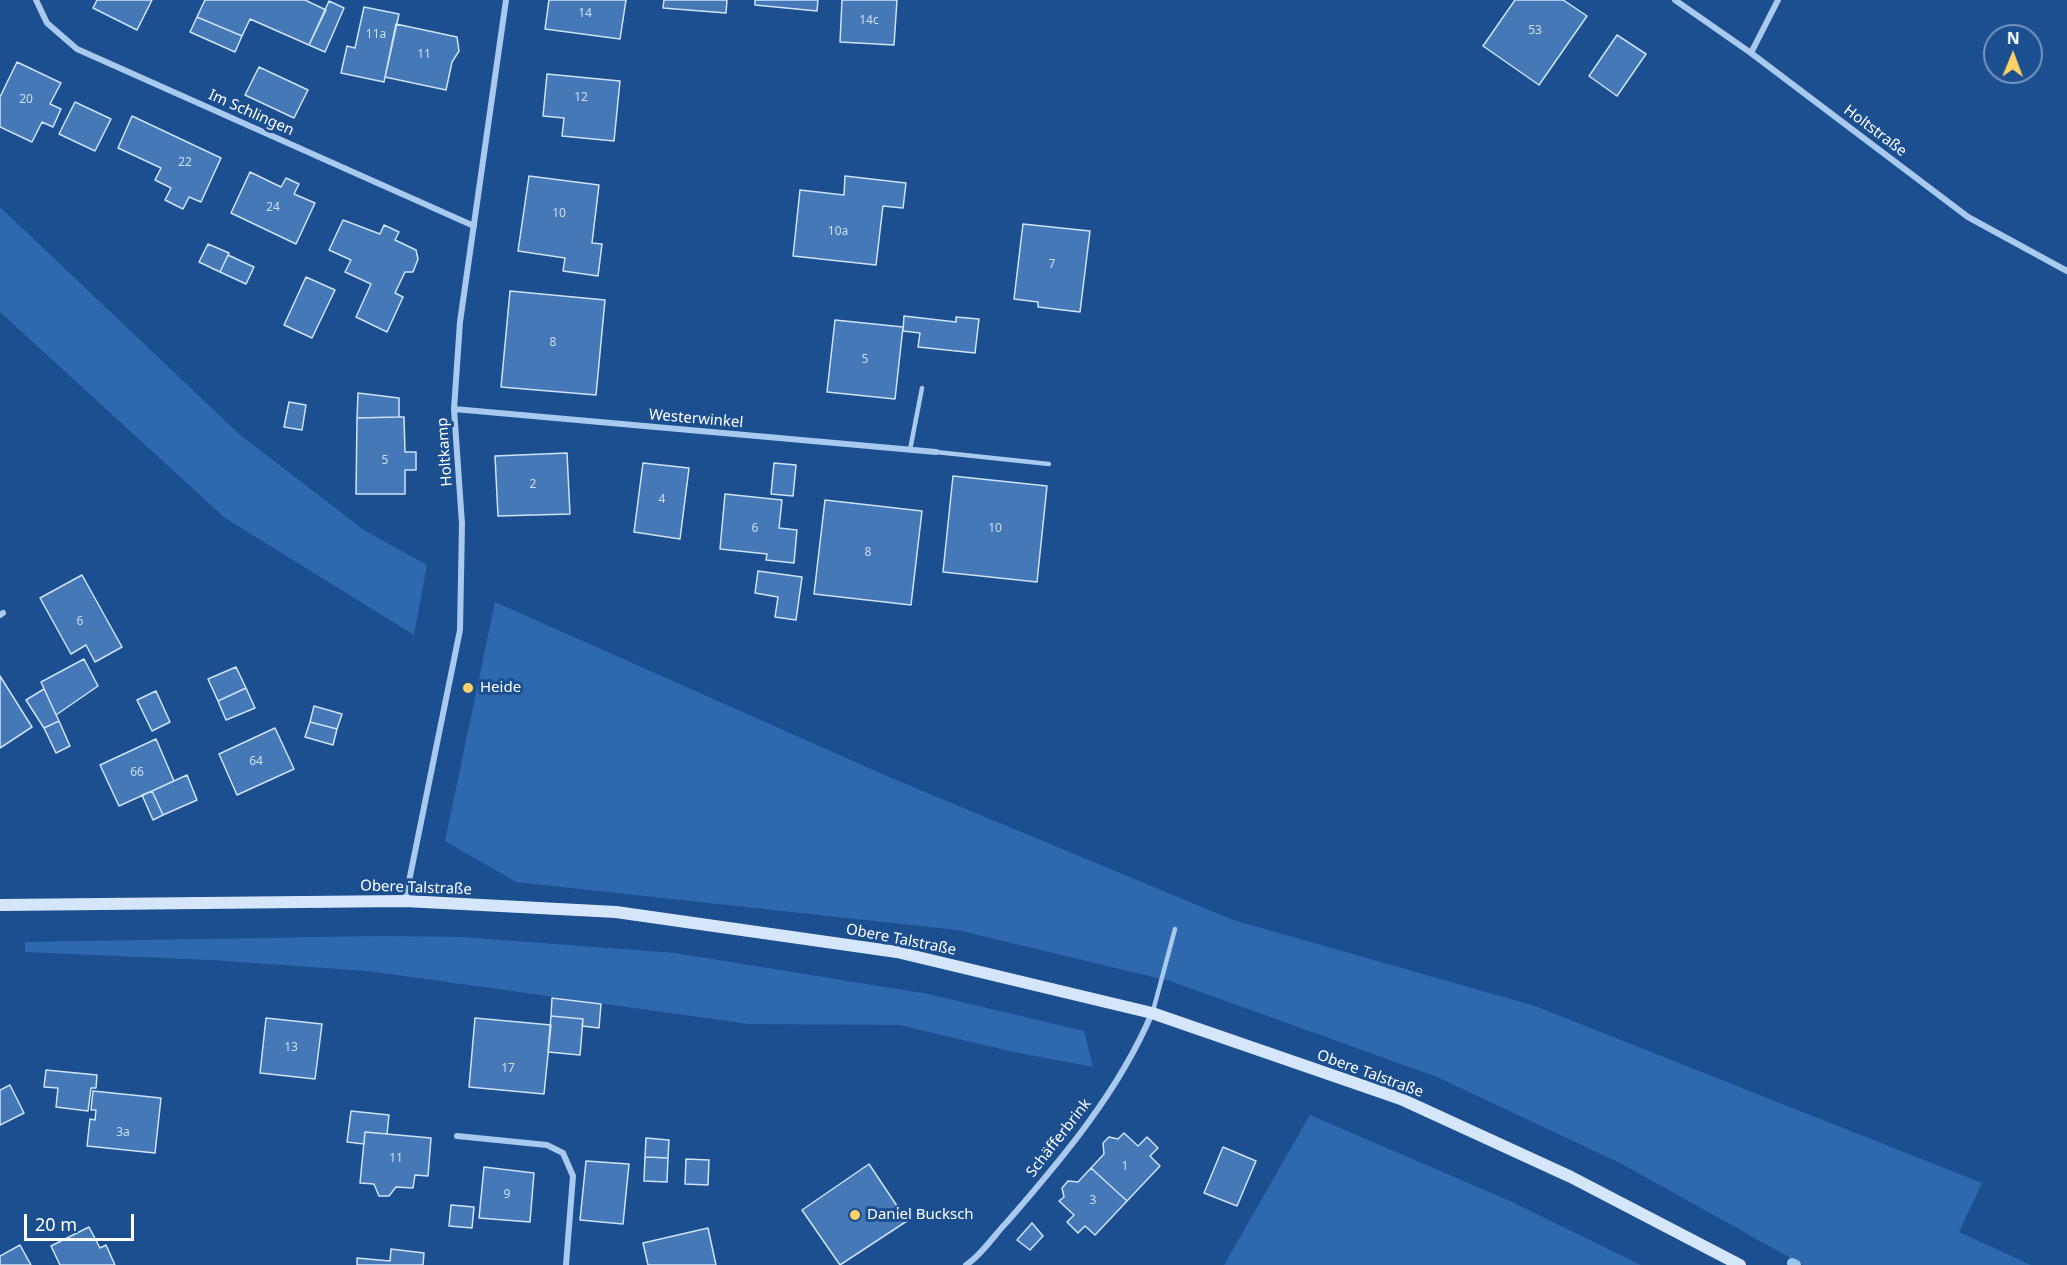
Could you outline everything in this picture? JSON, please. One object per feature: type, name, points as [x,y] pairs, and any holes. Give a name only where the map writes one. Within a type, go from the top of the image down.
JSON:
[{"type":"street","name":"Im Schlingen","points":[[36,0],[47,22],[77,49],[474,226]]},
{"type":"street","name":"Holtkamp","points":[[405,901],[460,630],[462,524],[454,409],[460,322],[506,0]]},
{"type":"street","name":"Holtstraße","points":[[1675,0],[1751,53],[1968,217],[2067,271]]},
{"type":"street","points":[[1751,53],[1778,0]]},
{"type":"street","name":"Westerwinkel","points":[[454,409],[936,452]]},
{"type":"street","name":"Obere Talstraße","points":[[0,905],[405,901],[616,912],[897,952],[1152,1013],[1401,1099],[1571,1177],[1740,1265]]},
{"type":"street","name":"Schäfferbrink","points":[[966,1265],[1036,1188],[1093,1117],[1139,1043],[1152,1013]]},
{"type":"street","points":[[457,1136],[548,1145],[563,1153],[573,1176],[566,1265]]},
{"type":"lane","points":[[910,450],[922,388]]},
{"type":"lane","points":[[936,452],[1049,464]]},
{"type":"lane","points":[[1152,1013],[1175,929]]},
{"type":"shaded area","points":[[0,207],[239,434],[364,530],[427,565],[414,635],[225,518],[0,312]]},
{"type":"shaded area","points":[[495,602],[889,777],[1233,920],[1535,1006],[1982,1183],[1959,1232],[2031,1265],[1803,1265],[1622,1164],[1437,1077],[1170,981],[957,930],[516,882],[445,841]]},
{"type":"shaded area","points":[[381,936],[462,937],[675,953],[928,994],[1084,1031],[1093,1067],[1014,1052],[899,1025],[749,1024],[368,971],[211,960],[25,952],[25,942]]},
{"type":"shaded area","points":[[1310,1115],[1510,1201],[1641,1265],[1224,1265]]},
{"type":"building","points":[[97,0],[152,0],[137,30],[93,8]]},
{"type":"building","points":[[205,0],[305,0],[326,10],[309,45],[250,19],[242,36],[197,17]]},
{"type":"building","points":[[549,0],[626,0],[620,39],[545,29]]},
{"type":"building","points":[[664,0],[727,0],[726,13],[663,8]]},
{"type":"building","points":[[755,0],[818,0],[817,11],[755,5]]},
{"type":"building","points":[[842,0],[897,0],[894,45],[840,42]]},
{"type":"building","points":[[1515,0],[1563,0],[1587,16],[1539,85],[1483,46]]},
{"type":"building","points":[[329,1],[344,8],[325,52],[309,45]]},
{"type":"building","points":[[364,7],[399,14],[384,82],[341,73],[347,46],[355,48]]},
{"type":"building","points":[[197,17],[242,36],[235,52],[190,32]]},
{"type":"building","points":[[396,24],[457,37],[459,51],[452,62],[446,90],[385,77]]},
{"type":"building","points":[[1617,35],[1646,54],[1617,96],[1589,76]]},
{"type":"building","points":[[17,62],[61,83],[50,104],[61,109],[53,127],[42,122],[32,142],[0,127],[0,97]]},
{"type":"building","points":[[259,67],[308,90],[294,118],[245,95]]},
{"type":"building","points":[[547,74],[620,81],[614,141],[562,136],[564,118],[543,116]]},
{"type":"building","points":[[75,102],[111,119],[95,151],[59,134]]},
{"type":"building","points":[[132,116],[221,158],[201,202],[189,197],[183,209],[165,200],[171,188],[155,180],[161,168],[118,148]]},
{"type":"building","points":[[250,172],[281,187],[286,178],[299,184],[294,194],[315,203],[296,244],[231,213]]},
{"type":"building","points":[[529,176],[599,185],[592,243],[602,244],[598,276],[563,271],[565,258],[518,251]]},
{"type":"building","points":[[845,176],[906,183],[903,208],[883,206],[876,265],[793,256],[800,190],[844,195]]},
{"type":"building","points":[[343,220],[380,234],[384,225],[399,232],[395,240],[416,250],[418,259],[413,272],[405,272],[395,293],[403,297],[387,332],[356,317],[371,284],[345,272],[351,260],[329,250]]},
{"type":"building","points":[[1023,224],[1090,231],[1080,312],[1038,307],[1038,302],[1014,299]]},
{"type":"building","points":[[208,244],[229,253],[220,272],[199,262]]},
{"type":"building","points":[[228,255],[254,267],[246,284],[220,272]]},
{"type":"building","points":[[306,277],[335,290],[312,338],[284,325]]},
{"type":"building","points":[[510,291],[605,300],[596,395],[501,387]]},
{"type":"building","points":[[904,316],[956,322],[956,317],[979,319],[975,353],[918,347],[920,333],[903,331]]},
{"type":"building","points":[[835,320],[903,327],[895,399],[827,392]]},
{"type":"building","points":[[358,393],[399,398],[399,417],[357,418]]},
{"type":"building","points":[[289,402],[306,405],[302,430],[284,427]]},
{"type":"building","points":[[404,417],[405,452],[416,452],[416,470],[405,470],[405,494],[356,494],[357,418]]},
{"type":"building","points":[[567,453],[570,514],[498,516],[495,456]]},
{"type":"building","points":[[643,463],[689,468],[680,539],[634,532]]},
{"type":"building","points":[[774,463],[796,465],[793,496],[771,494]]},
{"type":"building","points":[[953,476],[1047,486],[1037,582],[943,572]]},
{"type":"building","points":[[725,494],[782,500],[779,528],[797,530],[794,563],[766,560],[767,554],[720,549]]},
{"type":"building","points":[[825,500],[922,511],[911,605],[814,594]]},
{"type":"building","points":[[758,571],[802,577],[796,620],[775,617],[778,597],[755,593]]},
{"type":"building","points":[[82,575],[122,647],[95,662],[86,645],[71,654],[40,598]]},
{"type":"building","points":[[84,659],[98,686],[56,715],[41,682]]},
{"type":"building","points":[[236,667],[246,688],[218,701],[208,679]]},
{"type":"building","points":[[0,676],[32,727],[0,748]]},
{"type":"building","points":[[246,688],[255,708],[226,720],[218,701]]},
{"type":"building","points":[[44,689],[59,721],[44,728],[26,700]]},
{"type":"building","points":[[156,691],[170,722],[152,731],[137,700]]},
{"type":"building","points":[[314,706],[342,714],[337,729],[310,722]]},
{"type":"building","points":[[59,721],[70,746],[56,753],[44,728]]},
{"type":"building","points":[[310,722],[337,729],[333,745],[305,737]]},
{"type":"building","points":[[275,728],[294,769],[237,795],[219,754]]},
{"type":"building","points":[[156,739],[174,781],[119,806],[100,765]]},
{"type":"building","points":[[187,775],[197,800],[163,815],[152,791]]},
{"type":"building","points":[[152,791],[163,815],[153,820],[142,795]]},
{"type":"building","points":[[552,998],[601,1004],[599,1028],[582,1026],[583,1019],[551,1016]]},
{"type":"building","points":[[551,1016],[583,1019],[580,1055],[548,1052]]},
{"type":"building","points":[[266,1018],[322,1024],[315,1079],[260,1073]]},
{"type":"building","points":[[475,1018],[551,1025],[544,1094],[469,1087]]},
{"type":"building","points":[[46,1070],[97,1075],[96,1088],[91,1088],[88,1111],[56,1107],[58,1088],[44,1087]]},
{"type":"building","points":[[10,1085],[24,1113],[0,1125],[0,1090]]},
{"type":"building","points":[[93,1091],[161,1098],[155,1153],[87,1146],[90,1119],[95,1120],[96,1110],[91,1110]]},
{"type":"building","points":[[351,1111],[389,1115],[387,1134],[365,1132],[364,1144],[347,1142]]},
{"type":"building","points":[[365,1132],[431,1138],[428,1176],[415,1175],[413,1188],[396,1187],[389,1196],[379,1196],[374,1184],[360,1183]]},
{"type":"building","points":[[1124,1133],[1138,1146],[1147,1137],[1158,1148],[1150,1156],[1160,1166],[1127,1201],[1091,1168],[1104,1154],[1103,1143],[1109,1137],[1118,1139]]},
{"type":"building","points":[[646,1138],[669,1140],[668,1158],[645,1157]]},
{"type":"building","points":[[1223,1147],[1256,1161],[1237,1206],[1204,1193]]},
{"type":"building","points":[[645,1157],[668,1158],[667,1182],[644,1181]]},
{"type":"building","points":[[686,1159],[709,1160],[708,1185],[685,1184]]},
{"type":"building","points":[[586,1161],[629,1164],[623,1224],[580,1220]]},
{"type":"building","name":"Daniel Bucksch","points":[[869,1164],[907,1221],[840,1265],[802,1210]]},
{"type":"building","points":[[484,1167],[534,1173],[530,1222],[479,1218]]},
{"type":"building","points":[[1091,1168],[1127,1201],[1095,1235],[1085,1226],[1078,1233],[1067,1222],[1074,1215],[1059,1201],[1064,1197],[1062,1188],[1068,1181],[1078,1182]]},
{"type":"building","points":[[451,1205],[474,1207],[472,1228],[449,1226]]},
{"type":"building","points":[[1032,1223],[1043,1236],[1030,1250],[1017,1240]]},
{"type":"building","points":[[89,1227],[100,1248],[106,1245],[115,1265],[60,1265],[51,1246]]},
{"type":"building","points":[[708,1228],[716,1265],[648,1265],[643,1243]]},
{"type":"building","points":[[20,1245],[31,1265],[0,1265],[0,1256]]},
{"type":"building","points":[[391,1249],[424,1253],[423,1265],[357,1265],[357,1258],[390,1261]]},
{"type":"waterway","points":[[1792,1263],[1796,1265]]},
{"type":"place","name":"Heide","points":[[468,688]]},
{"type":"place","name":"Daniel Bucksch","points":[[855,1215]]}]
